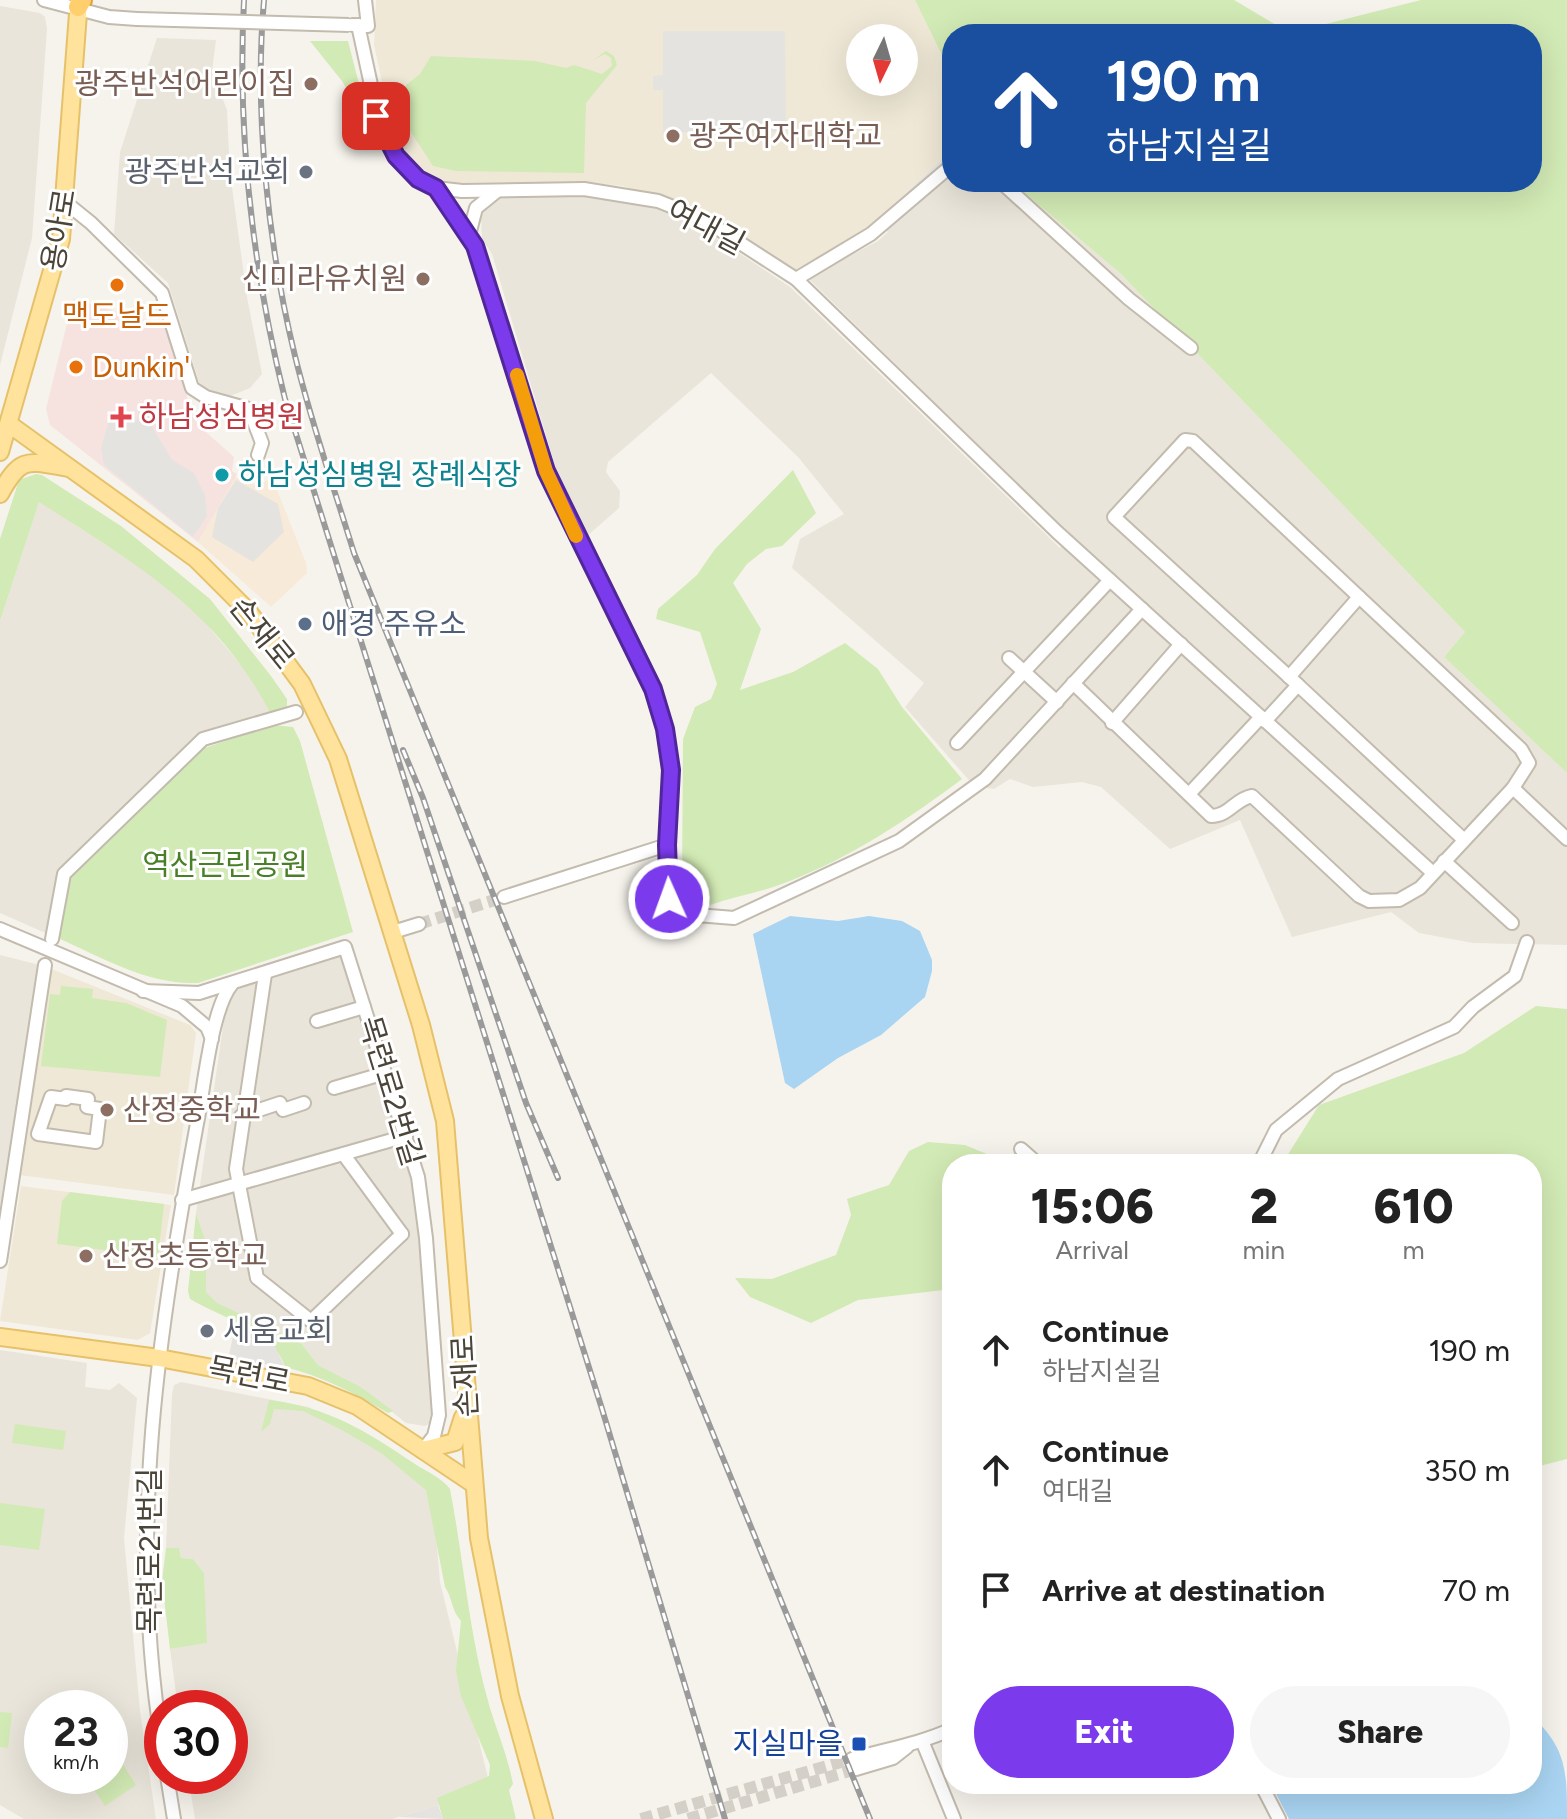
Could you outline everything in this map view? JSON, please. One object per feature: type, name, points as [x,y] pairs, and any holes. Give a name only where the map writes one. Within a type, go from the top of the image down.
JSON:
[{"type":"main road","name":"용아로","points":[[0,452],[4,421],[50,286],[65,202],[80,2]]},
{"type":"main road","name":"손재로","points":[[4,421],[196,559],[248,611],[302,684],[338,759],[432,1063],[448,1140],[472,1483],[489,1603],[510,1696],[544,1819]]},
{"type":"main road","points":[[0,494],[19,465],[29,461],[73,469]]},
{"type":"main road","name":"목련로","points":[[0,1337],[159,1358],[308,1386],[357,1406],[472,1483]]},
{"type":"main road","points":[[423,1450],[455,1442],[467,1396]]},
{"type":"street","points":[[44,0],[80,2],[109,17],[359,26]]},
{"type":"street","points":[[365,0],[359,26],[381,131],[408,169],[436,188],[469,235],[526,400],[546,471],[653,689],[665,729],[671,770],[667,845],[669,899],[684,914],[734,918],[899,841],[985,779],[1142,609]]},
{"type":"street","points":[[796,279],[871,234],[942,174]]},
{"type":"street","name":"여대길","points":[[436,188],[497,191],[584,189],[658,201],[703,219],[796,279],[1057,532],[1433,873]]},
{"type":"street","points":[[469,235],[476,208],[497,191]]},
{"type":"street","points":[[1012,192],[1129,299],[1191,348]]},
{"type":"street","points":[[65,202],[159,288],[185,358],[192,388],[206,397],[249,409],[262,443],[258,455]]},
{"type":"street","points":[[1073,683],[1211,816],[1221,816],[1244,797],[1252,796],[1359,896],[1369,901],[1399,900],[1420,888],[1462,838],[1513,788],[1529,763],[1521,749],[1193,441],[1185,440],[1114,517],[1462,838]]},
{"type":"street","points":[[957,743],[1110,580]]},
{"type":"street","points":[[1189,794],[1263,719],[1359,597]]},
{"type":"street","points":[[1112,723],[1181,644]]},
{"type":"street","points":[[1009,658],[1057,702]]},
{"type":"street","points":[[52,939],[64,874],[203,739],[296,712]]},
{"type":"street","points":[[1513,788],[1567,839]]},
{"type":"street","points":[[504,897],[667,845]]},
{"type":"street","points":[[1444,861],[1512,923]]},
{"type":"street","points":[[393,932],[419,924]]},
{"type":"street","points":[[0,929],[143,991],[173,1002],[209,1022],[220,1009],[213,993],[143,991]]},
{"type":"street","points":[[1264,1154],[1276,1130],[1338,1079],[1454,1027],[1473,1007],[1515,976],[1527,942]]},
{"type":"street","name":"목련로2번길","points":[[265,974],[345,947],[418,1177],[426,1238],[439,1415],[434,1436],[423,1450]]},
{"type":"street","points":[[0,1261],[45,965]]},
{"type":"street","points":[[212,1039],[196,1017],[192,1001],[201,992],[265,974],[241,1116],[236,1169],[257,1278],[311,1321],[402,1234]]},
{"type":"street","name":"목련로21번길","points":[[154,1690],[144,1553],[159,1358],[182,1200],[212,1039],[220,1009],[232,984]]},
{"type":"street","points":[[317,1021],[364,1007]]},
{"type":"street","points":[[334,1088],[385,1073]]},
{"type":"street","points":[[51,1097],[88,1099],[87,1107],[100,1109],[96,1142],[38,1134],[51,1097]]},
{"type":"street","points":[[241,1116],[280,1103],[283,1110],[304,1103]]},
{"type":"street","points":[[182,1200],[406,1136]]},
{"type":"street","points":[[1021,1149],[1027,1154]]},
{"type":"street","points":[[344,1155],[402,1234],[426,1238]]},
{"type":"street","points":[[854,1764],[923,1743],[942,1734]]},
{"type":"street","points":[[923,1743],[942,1790]]},
{"type":"street","points":[[170,1794],[174,1819]]},
{"type":"street","points":[[944,1794],[954,1819]]},
{"type":"street","points":[[1266,1794],[1279,1819]]},
{"type":"shaded area","name":"광주여자대학교","points":[[376,0],[915,0],[942,55],[942,159],[864,232],[795,270],[708,214],[623,186],[586,182],[445,183],[431,180],[418,170],[395,141],[374,45]]},
{"type":"shaded area","points":[[0,6],[40,13],[45,17],[47,29],[32,238],[0,365]]},
{"type":"shaded area","points":[[663,31],[785,31],[786,132],[663,132],[663,90],[653,90],[653,76],[663,75]]},
{"type":"shaded area","points":[[157,38],[216,40],[212,71],[227,110],[230,173],[247,297],[262,374],[250,388],[223,399],[200,385],[168,283],[114,234],[120,152]]},
{"type":"shaded area","points":[[942,159],[942,183],[888,232],[877,220]]},
{"type":"shaded area","points":[[942,183],[942,192],[1024,192],[1120,273],[1465,632],[1444,657],[1567,773],[1567,945],[1473,943],[1419,933],[1391,912],[1292,937],[1240,820],[1170,849],[1101,787],[1082,782],[1033,787],[1010,779],[994,789],[974,786],[905,707],[924,683],[792,568],[800,539],[844,514],[799,458],[711,373],[608,462],[606,472],[620,491],[619,508],[587,536],[561,486],[492,254],[482,239],[481,214],[486,203],[499,195],[585,195],[636,201],[700,227],[790,287],[1060,548],[1072,537],[808,278],[878,241]]},
{"type":"shaded area","name":"하남성심병원","points":[[73,299],[167,326],[187,385],[187,401],[198,425],[234,457],[232,471],[237,474],[198,542],[50,425],[46,409]]},
{"type":"shaded area","points":[[139,409],[151,411],[150,423],[172,460],[194,473],[205,495],[207,516],[193,537],[104,465],[101,448],[110,418],[137,420]]},
{"type":"shaded area","points":[[235,477],[258,486],[272,477],[306,563],[307,573],[271,607],[198,542]]},
{"type":"shaded area","points":[[236,480],[278,504],[284,532],[253,562],[212,537],[218,508]]},
{"type":"shaded area","points":[[39,501],[164,583],[201,618],[253,679],[270,713],[198,737],[59,871],[50,935],[0,913],[0,621]]},
{"type":"shaded area","points":[[340,954],[346,962],[411,1159],[420,1213],[434,1421],[425,1426],[406,1423],[361,1387],[318,1365],[301,1343],[217,1304],[206,1292],[204,1284],[206,1242],[196,1213],[228,992],[234,987]]},
{"type":"shaded area","points":[[0,955],[40,965],[0,1210]]},
{"type":"shaded area","name":"산정중학교","points":[[49,968],[190,1025],[196,1033],[174,1195],[19,1175]]},
{"type":"shaded area","name":"산정초등학교","points":[[21,1186],[171,1205],[150,1333],[138,1340],[0,1321]]},
{"type":"shaded area","points":[[236,1323],[274,1345],[285,1367],[228,1359]]},
{"type":"shaded area","points":[[0,1350],[87,1363],[85,1387],[110,1390],[119,1383],[137,1398],[124,1538],[144,1738],[144,1794],[152,1794],[156,1819],[24,1819],[0,1805]]},
{"type":"shaded area","points":[[181,1382],[308,1407],[376,1443],[432,1490],[440,1582],[489,1782],[461,1791],[438,1805],[392,1819],[195,1819],[191,1794],[248,1794],[248,1690],[176,1690],[170,1649],[206,1643],[204,1573],[193,1559],[181,1558],[179,1548],[166,1548],[174,1385]]},
{"type":"shaded area","points":[[438,1805],[443,1819],[399,1817]]},
{"type":"green space","points":[[915,0],[1234,0],[1275,24],[942,24],[942,55]]},
{"type":"green space","points":[[1421,0],[1567,0],[1567,773],[1444,657],[1465,632],[1120,273],[1024,192],[1542,192],[1542,24],[1326,24]]},
{"type":"green space","points":[[310,41],[348,41],[370,127],[342,81]]},
{"type":"green space","points":[[606,51],[614,56],[617,65],[586,103],[584,173],[456,171],[433,166],[405,123],[406,85],[420,74],[431,56],[535,61],[566,68],[574,65],[602,74],[612,66],[611,58],[605,54],[593,60]]},
{"type":"green space","points":[[793,470],[816,513],[782,546],[766,549],[747,564],[733,583],[761,629],[740,690],[793,672],[845,643],[878,669],[902,707],[962,779],[900,823],[834,861],[778,885],[710,905],[682,886],[683,739],[695,707],[711,699],[717,684],[700,632],[656,619],[658,609],[697,575],[715,549]]},
{"type":"green space","points":[[36,474],[121,526],[210,599],[287,699],[287,711],[270,713],[225,645],[170,591],[39,502],[0,621],[0,539],[19,480]]},
{"type":"green space","name":"역산근린공원","points":[[272,725],[293,727],[300,741],[353,932],[198,983],[161,980],[144,975],[58,938],[69,877],[196,751]]},
{"type":"green space","points":[[61,986],[93,989],[92,998],[126,1003],[167,1020],[160,1077],[41,1066],[50,994],[60,995]]},
{"type":"green space","points":[[1536,1006],[1567,1009],[1567,1459],[1542,1465],[1542,1154],[1288,1154],[1319,1105],[1464,1053]]},
{"type":"green space","points":[[928,1142],[965,1145],[987,1154],[942,1154],[942,1290],[858,1300],[811,1323],[750,1297],[735,1278],[772,1279],[836,1255],[851,1215],[847,1199],[889,1185],[909,1151]]},
{"type":"green space","points":[[70,1192],[164,1204],[158,1257],[57,1244],[62,1201]]},
{"type":"green space","points":[[196,1213],[206,1242],[206,1292],[217,1303],[301,1343],[318,1365],[361,1387],[393,1411],[388,1413],[338,1386],[285,1367],[270,1344],[258,1335],[190,1299],[188,1291]]},
{"type":"green space","points":[[269,1400],[310,1408],[346,1422],[434,1475],[450,1489],[477,1654],[511,1774],[513,1784],[509,1790],[516,1819],[443,1819],[437,1798],[489,1776],[490,1765],[461,1696],[456,1671],[461,1621],[445,1587],[426,1490],[381,1453],[303,1411],[274,1409],[270,1424],[261,1432]]},
{"type":"green space","points":[[15,1424],[66,1431],[63,1450],[12,1443]]},
{"type":"green space","points":[[0,1503],[45,1509],[39,1550],[0,1545]]},
{"type":"green space","points":[[166,1548],[179,1548],[181,1558],[193,1559],[204,1573],[207,1643],[170,1649],[162,1581]]},
{"type":"green space","points":[[0,1712],[12,1713],[8,1748],[0,1747]]},
{"type":"green space","points":[[128,1772],[136,1785],[128,1790]]},
{"type":"green space","points":[[97,1794],[123,1794],[105,1806]]},
{"type":"water","points":[[790,916],[838,921],[869,916],[902,921],[920,931],[932,960],[925,997],[881,1035],[838,1058],[794,1089],[785,1083],[753,934]]},
{"type":"water","points":[[1542,1726],[1563,1762],[1567,1819],[1289,1819],[1276,1794],[1542,1794]]},
{"type":"tunnel","points":[[419,924],[504,897]]},
{"type":"tunnel","points":[[641,1819],[852,1759]]},
{"type":"tunnel","points":[[688,1819],[856,1769]]},
{"type":"railway","points":[[244,0],[243,101],[250,201],[264,301],[285,399],[602,1409],[725,1819]]},
{"type":"railway","points":[[264,0],[262,133],[277,270],[301,381],[354,553],[870,1819]]},
{"type":"railway","points":[[403,750],[423,798],[526,1103],[558,1178]]},
{"type":"slow traffic","points":[[517,375],[546,471],[576,536]]},
{"type":"place","name":"광주반석어린이집","points":[[311,84]]},
{"type":"place","name":"광주여자대학교","points":[[673,136]]},
{"type":"place","name":"광주반석교회","points":[[306,172]]},
{"type":"place","name":"신미라유치원","points":[[423,279]]},
{"type":"place","name":"맥도날드","points":[[117,285]]},
{"type":"place","name":"Dunkin'","points":[[76,367]]},
{"type":"place","name":"하남성심병원","points":[[121,417]]},
{"type":"place","name":"하남성심병원 장례식장","points":[[222,475]]},
{"type":"place","name":"애경 주유소","points":[[305,624]]},
{"type":"place","name":"산정중학교","points":[[107,1110]]},
{"type":"place","name":"산정초등학교","points":[[86,1256]]},
{"type":"place","name":"세움교회","points":[[207,1331]]},
{"type":"place","name":"지실마을","points":[[859,1744]]},
{"type":"route","points":[[376,116],[396,156],[418,179],[436,188],[475,246],[546,471],[653,689],[665,729],[671,770],[667,845],[669,899]]}]
